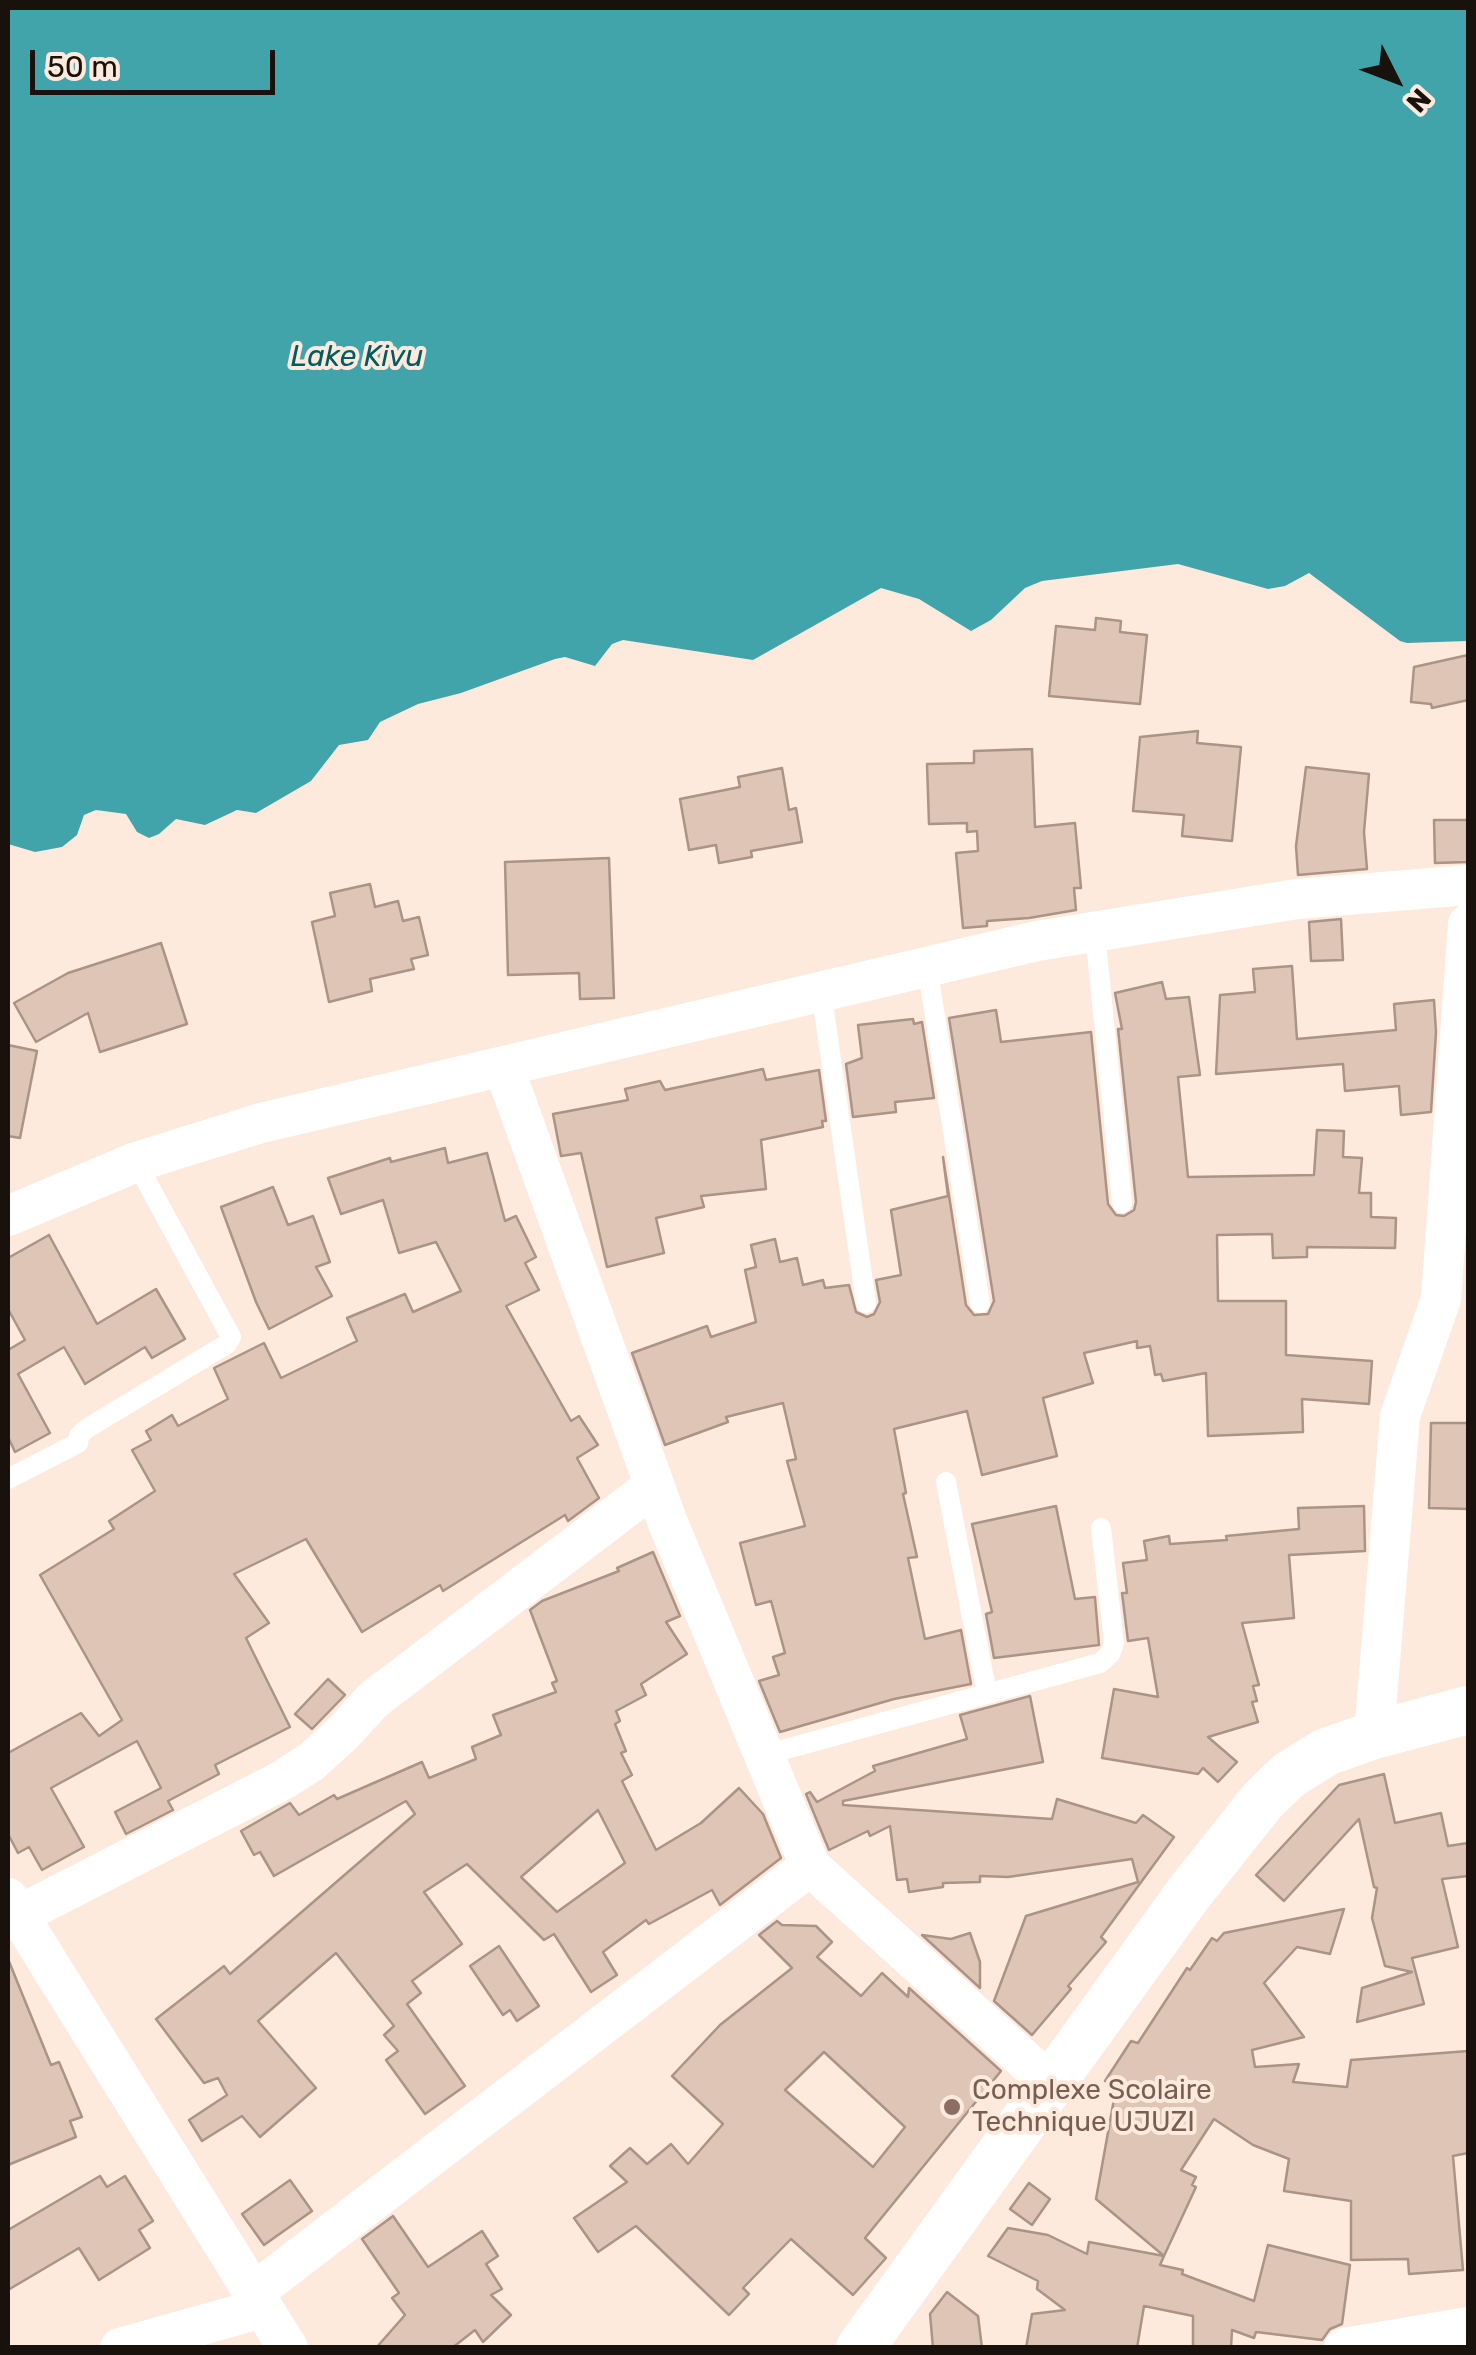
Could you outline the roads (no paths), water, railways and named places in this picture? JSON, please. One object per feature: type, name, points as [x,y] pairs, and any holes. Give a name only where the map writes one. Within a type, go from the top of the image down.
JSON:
[{"type":"street","points":[[8,1216],[136,1162],[261,1123],[1037,941],[1298,899],[1468,886]]},
{"type":"street","points":[[1374,1735],[1400,1416],[1441,1299],[1468,924]]},
{"type":"street","points":[[504,1068],[654,1486],[810,1866],[1050,2084]]},
{"type":"street","points":[[288,2348],[13,1906],[281,1781],[311,1762],[373,1700],[654,1486]]},
{"type":"street","points":[[860,2348],[1189,1893],[1263,1800],[1289,1775],[1326,1752],[1468,1710]]},
{"type":"street","points":[[120,2348],[258,2300],[810,1866]]},
{"type":"street","points":[[1344,2348],[1468,2327]]},
{"type":"lane","points":[[1095,932],[1122,1203]]},
{"type":"lane","points":[[927,966],[980,1303]]},
{"type":"lane","points":[[822,990],[866,1303]]},
{"type":"lane","points":[[8,1479],[78,1443],[86,1429],[228,1344],[231,1337],[136,1162]]},
{"type":"lane","points":[[946,1482],[986,1694]]},
{"type":"lane","points":[[764,1755],[1100,1663],[1110,1654],[1114,1642],[1101,1528]]},
{"type":"water","name":"Lake Kivu","points":[[8,8],[1468,8],[1468,641],[1400,641],[1309,573],[1285,586],[1268,589],[1178,564],[1042,581],[1025,588],[991,620],[971,631],[919,599],[881,588],[753,660],[623,640],[612,644],[595,666],[565,657],[555,659],[418,704],[380,722],[368,740],[339,745],[311,781],[256,813],[237,810],[205,825],[176,819],[149,838],[137,832],[126,814],[96,810],[84,815],[77,835],[62,847],[35,852],[8,844]]},
{"type":"place","name":"Complexe Scolaire Technique UJUZI","points":[[952,2107]]}]
